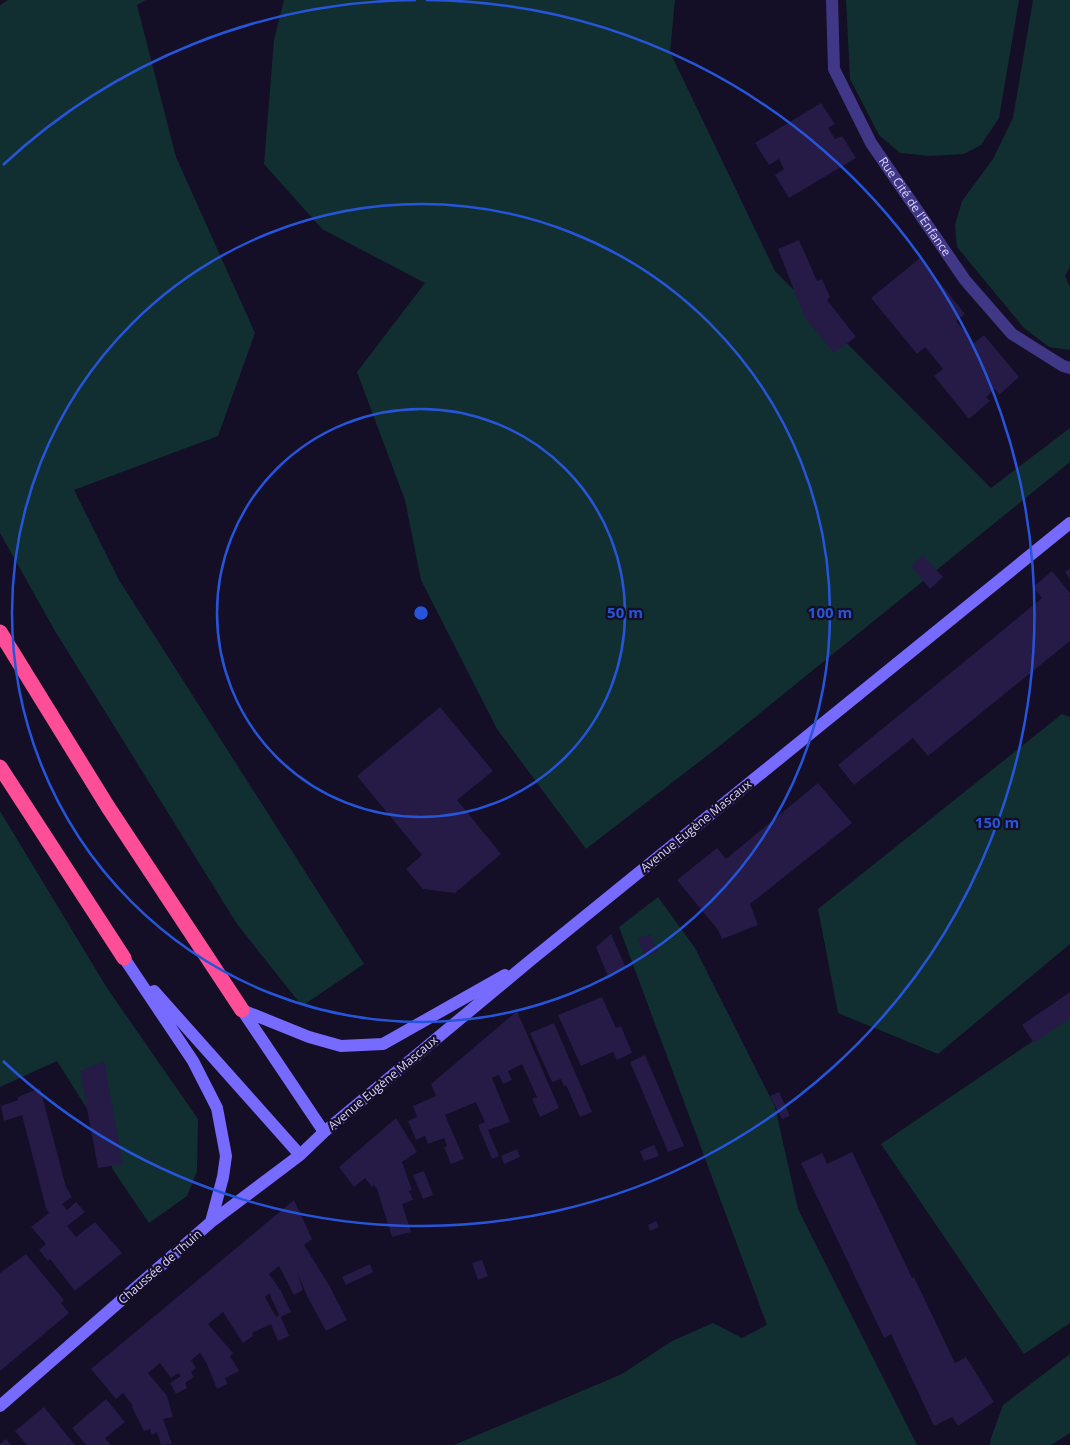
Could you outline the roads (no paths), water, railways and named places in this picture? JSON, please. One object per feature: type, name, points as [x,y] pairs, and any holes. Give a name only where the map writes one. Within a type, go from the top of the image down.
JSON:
[{"type":"highway","points":[[0,632],[113,814],[242,1010]]},
{"type":"highway","points":[[0,767],[124,958]]},
{"type":"main road","name":"Avenue Eugène Mascaux","points":[[324,1132],[531,960],[1070,523]]},
{"type":"main road","points":[[124,958],[300,1155]]},
{"type":"main road","points":[[124,958],[193,1061],[217,1108],[226,1156],[223,1176],[211,1222]]},
{"type":"main road","points":[[242,1010],[309,1037],[341,1046],[383,1044],[531,960]]},
{"type":"main road","points":[[242,1010],[324,1132]]},
{"type":"main road","name":"Chaussée de Thuin","points":[[0,1406],[211,1222],[300,1155],[324,1132]]},
{"type":"street","name":"Rue Cité de l'Enfance","points":[[832,0],[834,69],[870,144],[965,280],[1012,334],[1063,366],[1070,368]]}]
